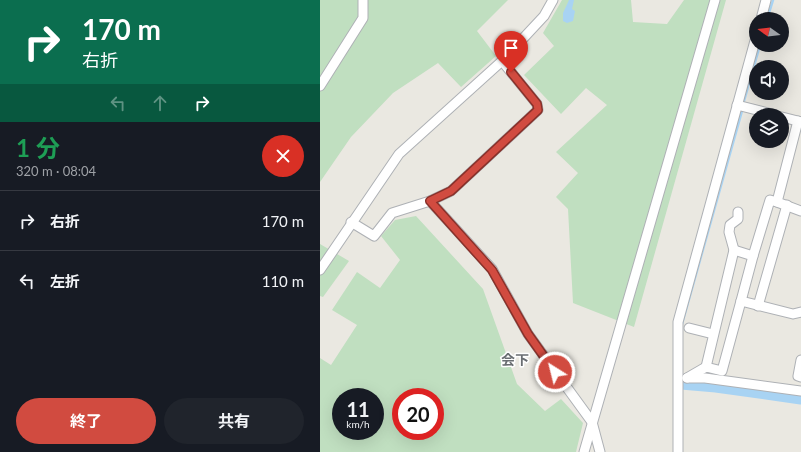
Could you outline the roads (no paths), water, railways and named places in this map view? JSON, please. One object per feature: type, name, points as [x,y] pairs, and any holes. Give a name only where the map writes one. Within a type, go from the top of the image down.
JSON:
[{"type":"street","points":[[320,86],[363,18],[364,0]]},
{"type":"street","points":[[320,270],[351,222],[399,154],[502,61],[544,16],[553,0]]},
{"type":"street","points":[[584,452],[715,0]]},
{"type":"street","points":[[763,12],[766,0]]},
{"type":"street","points":[[678,452],[678,322],[752,52]]},
{"type":"street","points":[[351,222],[374,236],[392,213],[430,201],[451,191],[538,110],[537,104],[502,61]]},
{"type":"street","points":[[737,104],[751,108]]},
{"type":"street","points":[[777,202],[799,121],[789,119]]},
{"type":"street","points":[[687,378],[706,367],[722,371],[753,256],[770,200],[801,211]]},
{"type":"street","points":[[430,201],[492,270],[528,334],[592,422],[600,452]]},
{"type":"street","points":[[758,306],[787,205]]},
{"type":"street","points":[[706,367],[734,250],[729,232],[730,225],[738,219],[738,212]]},
{"type":"street","points":[[734,250],[753,256]]},
{"type":"street","points":[[741,301],[793,314],[801,312]]},
{"type":"street","points":[[689,328],[713,334]]},
{"type":"street","points":[[801,360],[798,376],[801,377]]},
{"type":"street","points":[[678,378],[705,378],[801,391]]},
{"type":"water","points":[[569,0],[574,0],[572,9],[575,11],[573,21],[567,23],[563,21],[563,13]]},
{"type":"waterway","points":[[769,12],[773,0]]},
{"type":"waterway","points":[[744,101],[758,52]]},
{"type":"waterway","points":[[682,324],[742,111]]},
{"type":"waterway","points":[[681,382],[716,385],[801,397]]},
{"type":"district","name":"会下","points":[[515,360]]}]
